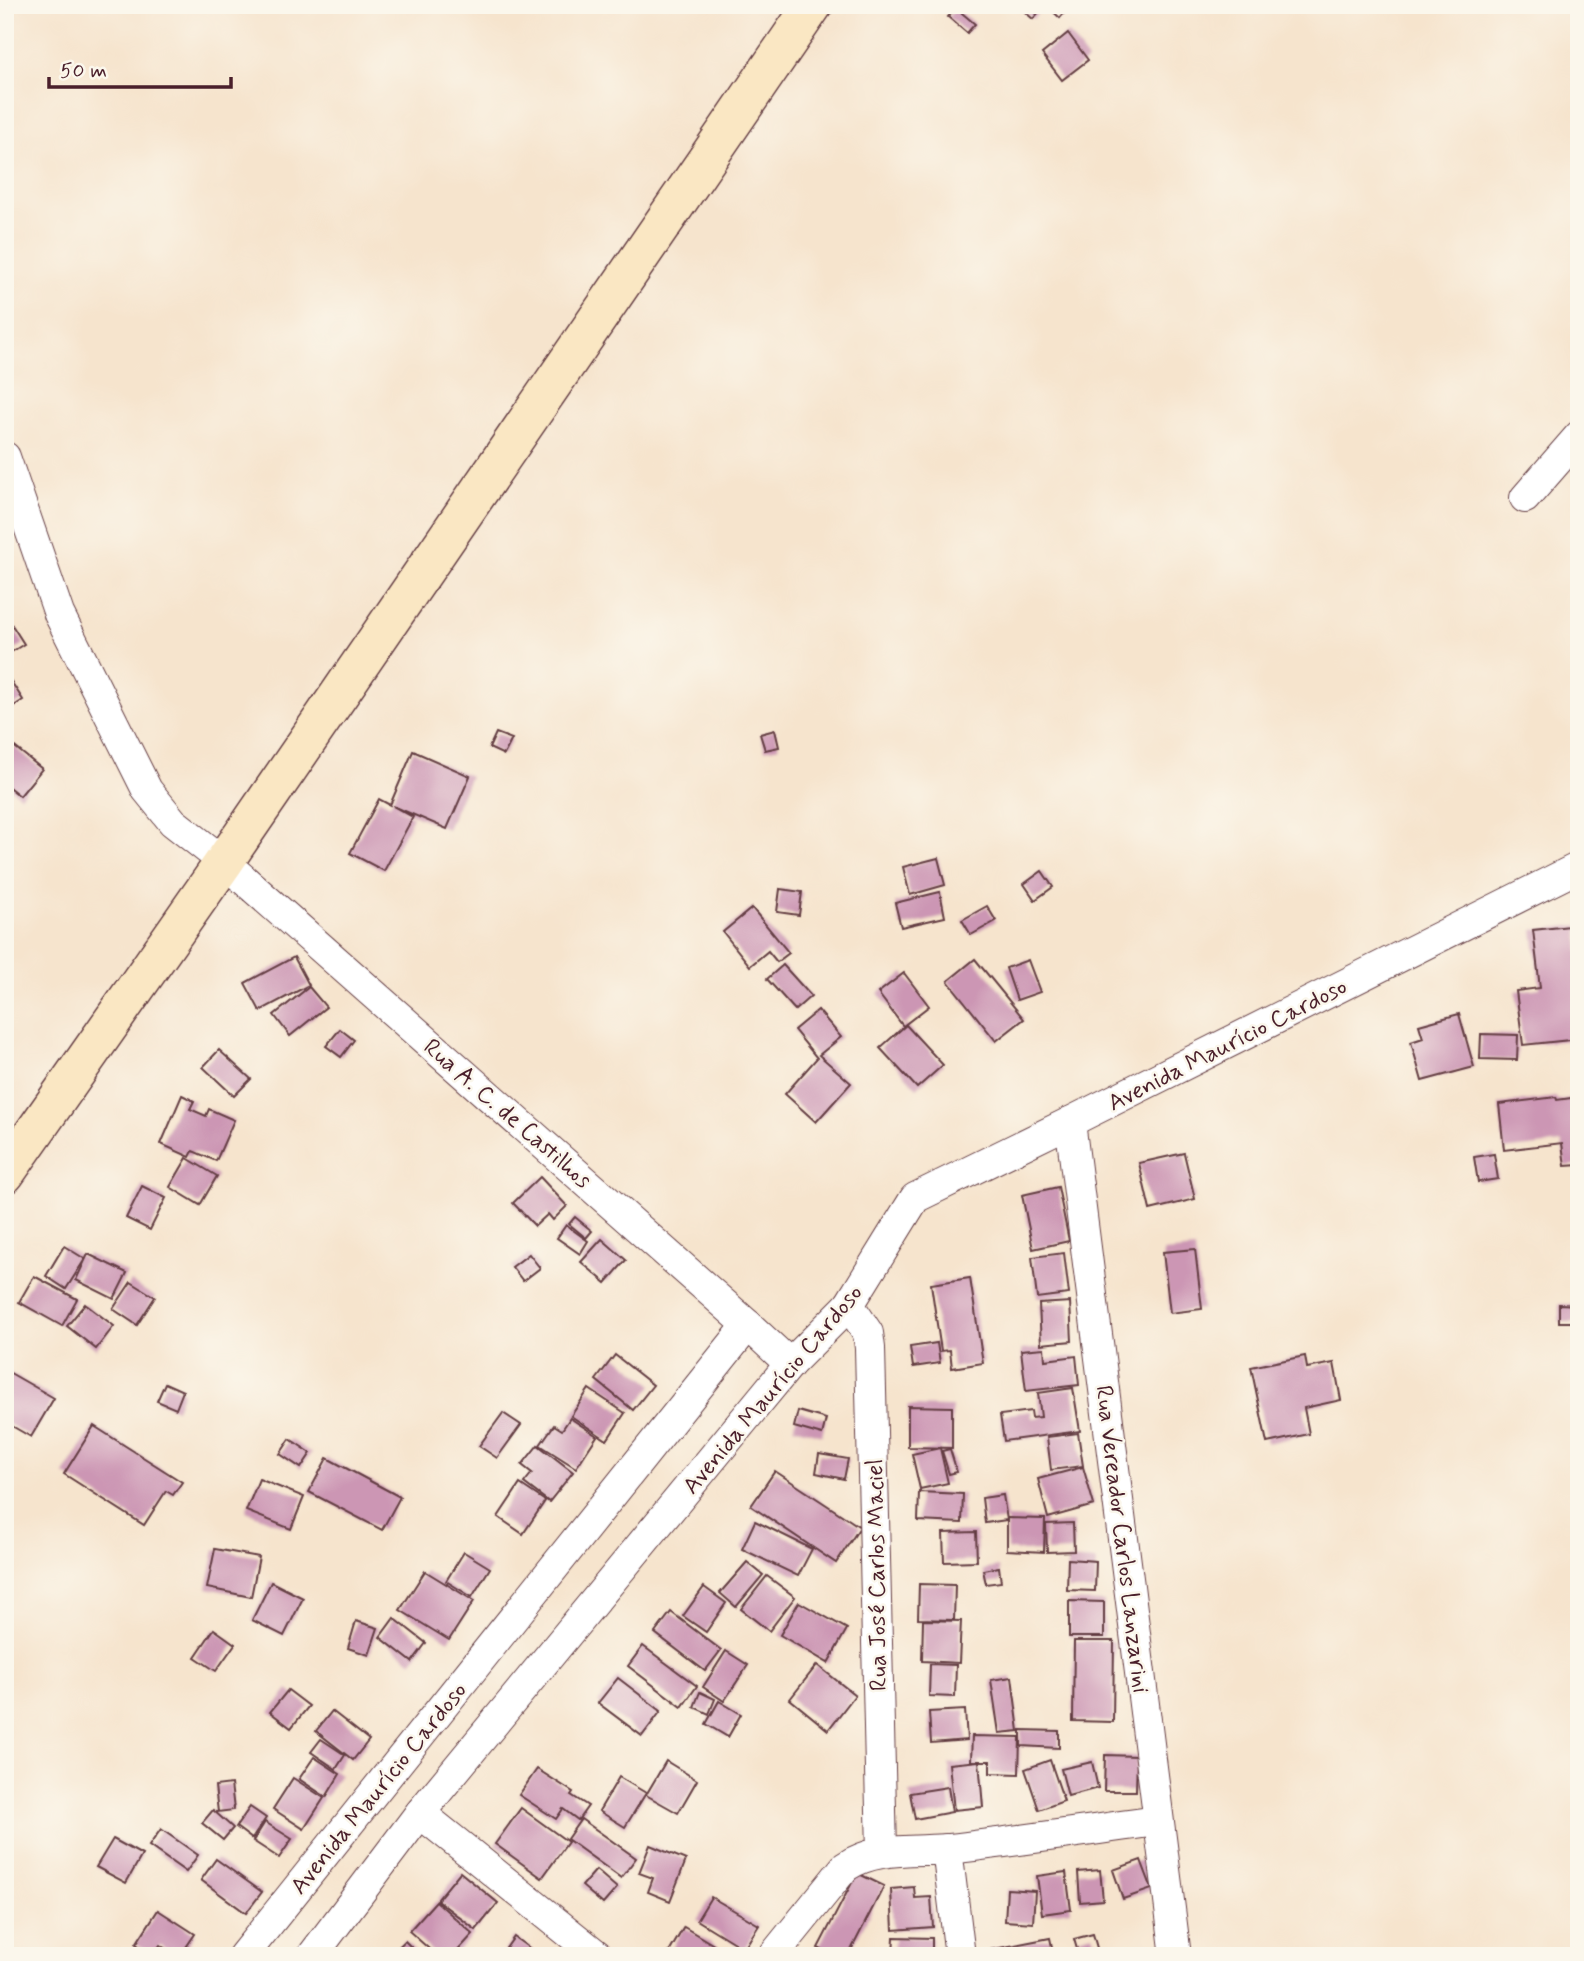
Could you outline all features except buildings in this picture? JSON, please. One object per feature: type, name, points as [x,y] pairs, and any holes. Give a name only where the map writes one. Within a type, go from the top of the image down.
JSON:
[{"type":"main road","points":[[5,1174],[224,862],[813,5]]},
{"type":"street","points":[[1525,498],[1579,436]]},
{"type":"street","name":"Rua A. C. de Castilhos","points":[[5,457],[59,614],[147,790],[173,822],[224,862],[790,1364]]},
{"type":"street","name":"Avenida Maurício Cardoso","points":[[312,1956],[420,1813],[790,1364],[849,1305],[915,1198],[1579,867]]},
{"type":"street","name":"Rua Vereador Carlos Lanzarini","points":[[1070,1122],[1176,1956]]},
{"type":"street","name":"Rua José Carlos Maciel","points":[[849,1305],[868,1333],[870,1348],[883,1852]]},
{"type":"street","name":"Avenida Maurício Cardoso","points":[[243,1956],[748,1325]]},
{"type":"street","points":[[420,1813],[598,1956]]},
{"type":"street","points":[[773,1956],[845,1867],[857,1858],[883,1852],[947,1849],[1158,1821]]},
{"type":"street","points":[[947,1849],[960,1956]]}]
